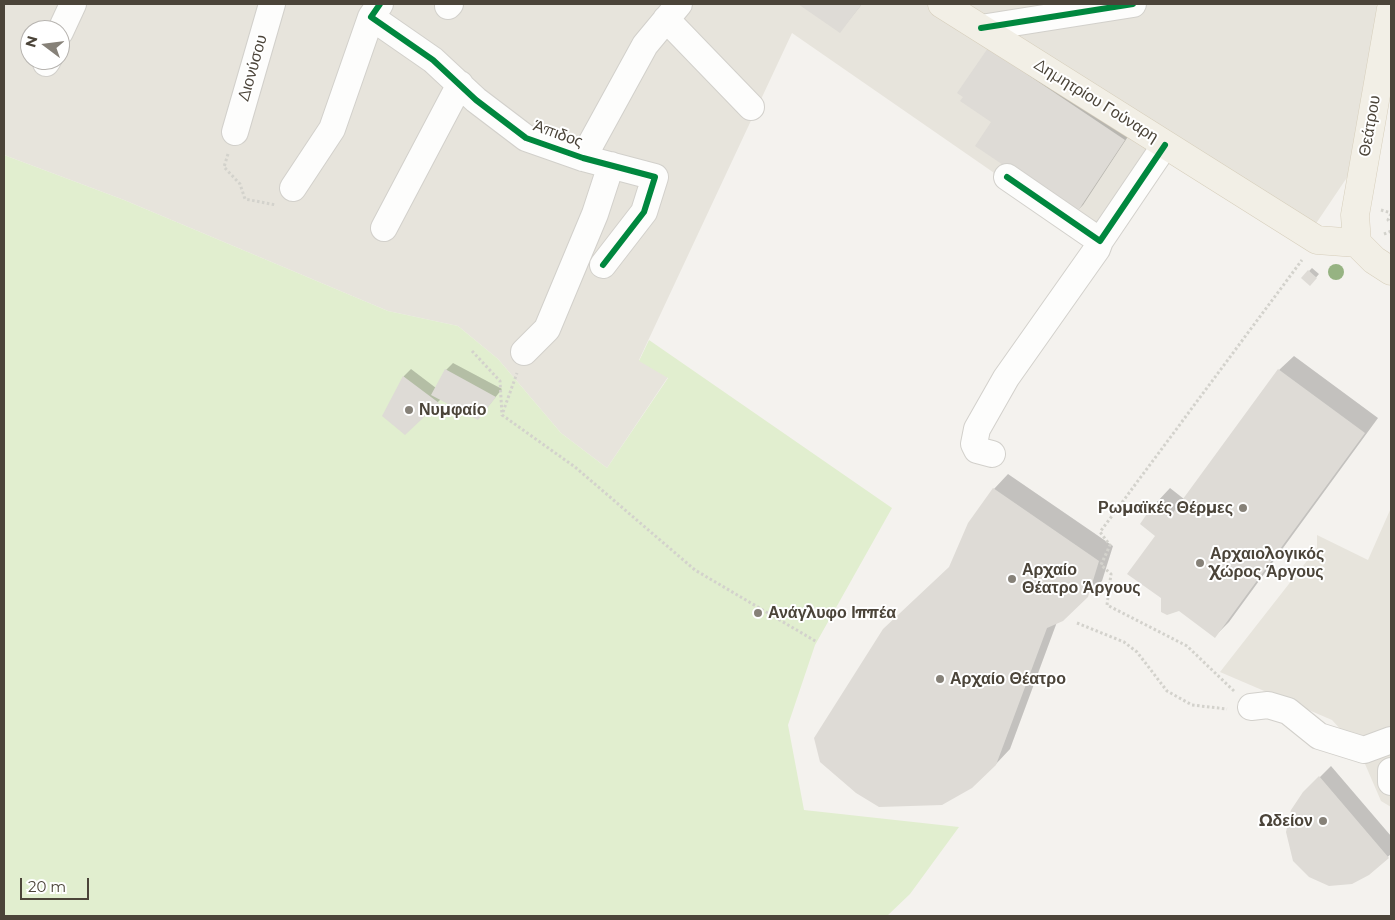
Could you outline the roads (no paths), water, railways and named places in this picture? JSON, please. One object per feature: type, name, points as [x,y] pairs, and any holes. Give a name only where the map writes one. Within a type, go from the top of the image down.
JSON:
[{"type":"main road","name":"Δημητρίου Γούναρη","points":[[942,4],[1317,240],[1357,243]]},
{"type":"main road","name":"Θεάτρου","points":[[1357,243],[1355,215],[1391,9]]},
{"type":"main road","points":[[1357,243],[1374,260],[1391,272]]},
{"type":"street","points":[[65,20],[72,4]]},
{"type":"street","name":"Διονύσου","points":[[235,132],[272,4]]},
{"type":"street","points":[[981,28],[1133,4]]},
{"type":"street","points":[[286,197],[332,129],[376,10]]},
{"type":"street","name":"Άπιδος","points":[[376,10],[460,84],[526,138],[583,158],[655,177],[644,212],[603,265]]},
{"type":"street","points":[[673,11],[751,107]]},
{"type":"street","name":"Άπιδος","points":[[583,158],[645,45],[673,11]]},
{"type":"street","points":[[384,228],[460,84]]},
{"type":"street","points":[[992,454],[976,450],[974,444],[977,429],[1006,378],[1097,249],[1100,240],[1165,145]]},
{"type":"street","points":[[524,352],[547,329],[596,214],[611,165]]},
{"type":"street","points":[[1007,177],[1100,240]]},
{"type":"street","points":[[1250,707],[1268,706],[1288,711],[1319,736],[1364,750],[1391,740]]},
{"type":"street","points":[[1391,772],[1391,782]]},
{"type":"place","name":"Νυμφαίο","points":[[409,410]]},
{"type":"place","name":"Ρωμαϊκές Θέρμες","points":[[1243,508]]},
{"type":"place","name":"Αρχαιολογικός Χώρος Άργους","points":[[1200,563]]},
{"type":"place","name":"Αρχαίο Θέατρο Άργους","points":[[1012,579]]},
{"type":"place","name":"Ανάγλυφο Ιππέα","points":[[758,613]]},
{"type":"place","name":"Αρχαίο Θέατρο","points":[[940,679]]},
{"type":"place","name":"Ωδείον","points":[[1323,821]]}]
